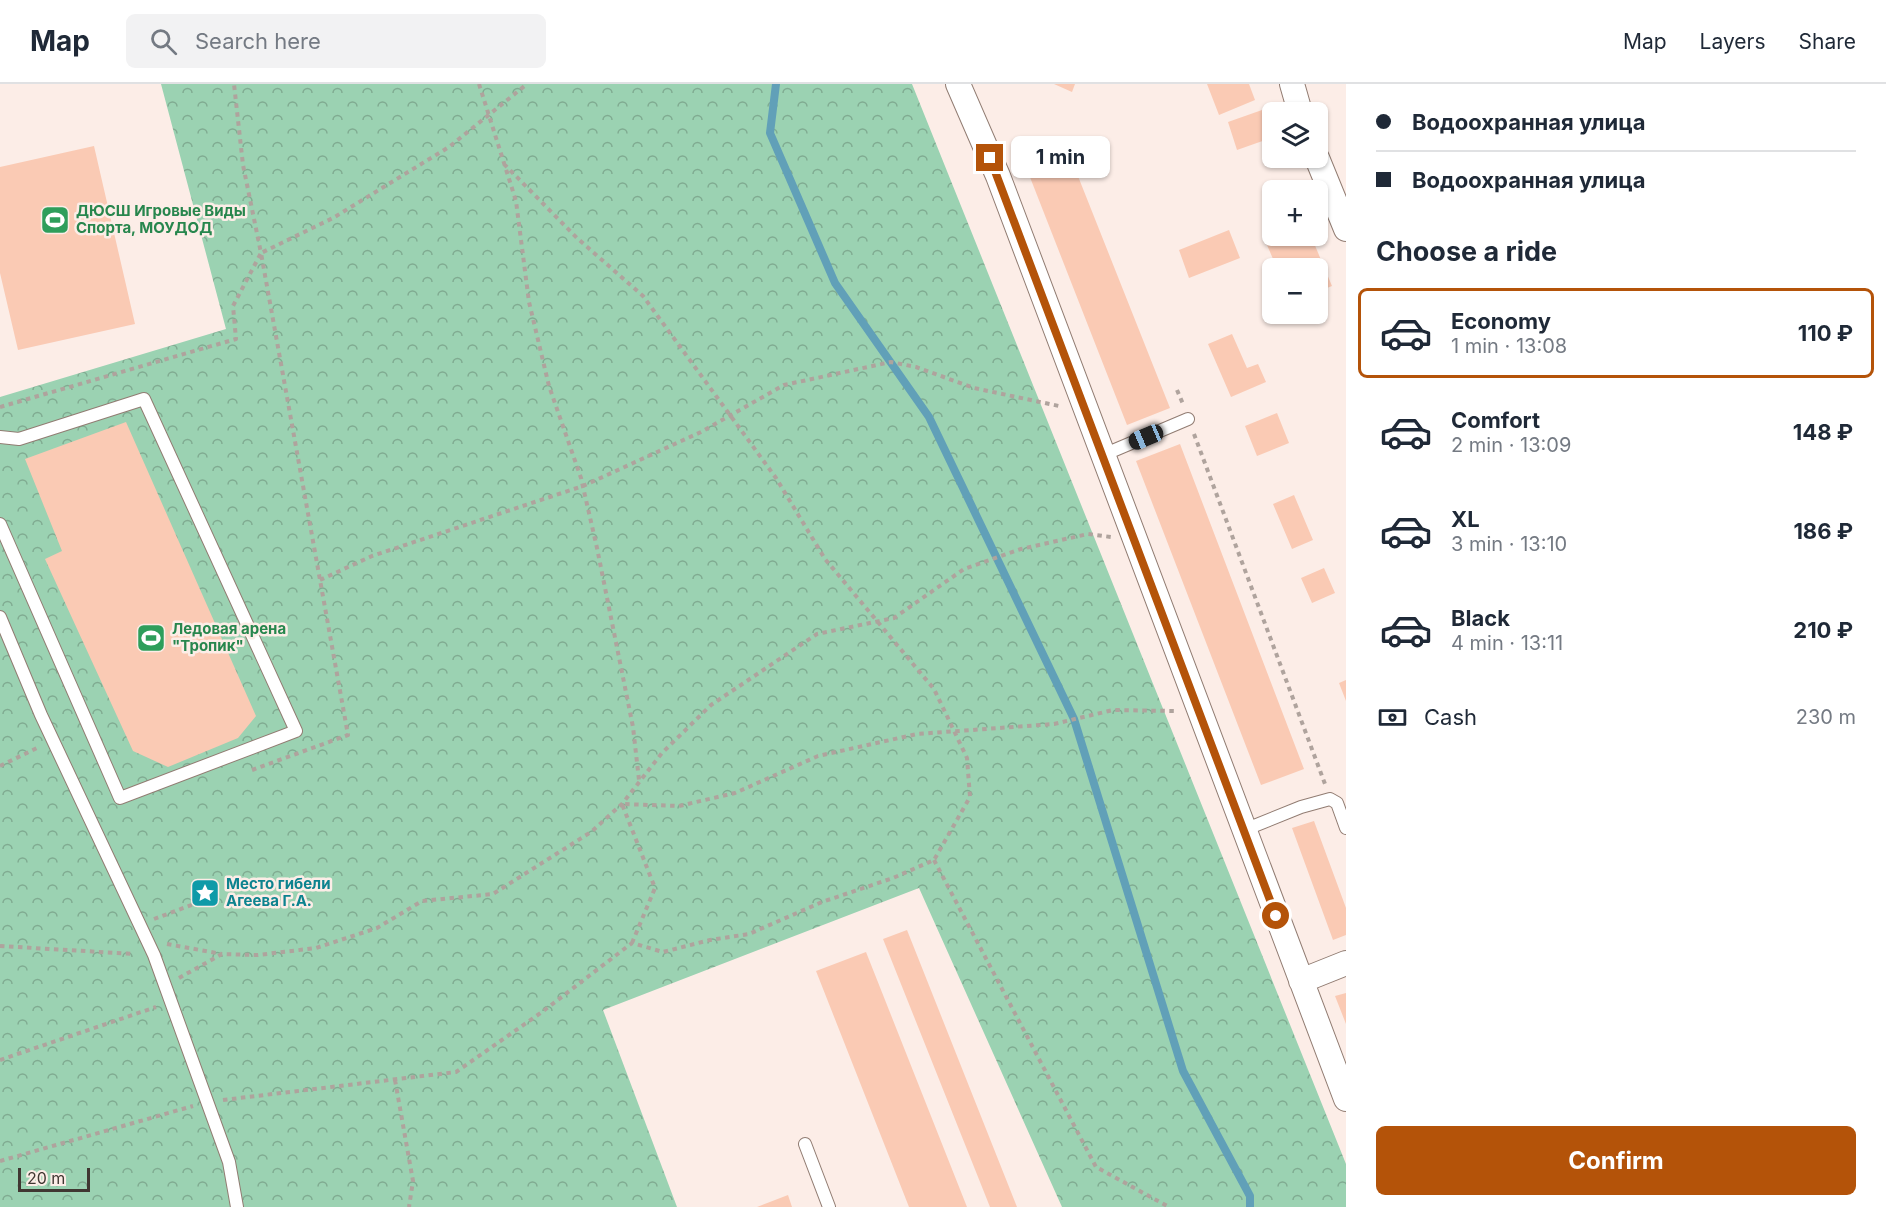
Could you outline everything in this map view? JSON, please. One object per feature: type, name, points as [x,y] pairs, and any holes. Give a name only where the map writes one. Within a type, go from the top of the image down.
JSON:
[{"type":"street","points":[[958,84],[998,176],[1346,1099]]},
{"type":"street","points":[[1292,84],[1297,102]]},
{"type":"street","points":[[1321,168],[1344,222]]},
{"type":"street","points":[[1301,981],[1346,963]]},
{"type":"lane","points":[[0,437],[19,439],[144,399],[296,731],[120,798],[0,524]]},
{"type":"lane","points":[[1103,455],[1188,419]]},
{"type":"lane","points":[[0,617],[53,740],[147,940],[229,1162],[237,1207]]},
{"type":"lane","points":[[1244,830],[1330,798],[1337,803],[1346,828]]},
{"type":"lane","points":[[805,1144],[829,1207]]},
{"type":"path","points":[[234,84],[243,165],[348,735],[248,771]]},
{"type":"path","points":[[479,84],[516,201],[529,302],[547,375],[583,486],[633,727],[639,782]]},
{"type":"path","points":[[0,407],[236,339],[233,306],[261,253],[333,218],[449,147],[527,84]]},
{"type":"path","points":[[504,164],[577,238],[643,296],[776,478],[825,560],[934,689],[967,758],[970,797],[934,860],[893,878],[822,902],[749,934],[710,940],[663,952],[632,944]]},
{"type":"path","points":[[320,580],[372,556],[583,486],[701,432],[784,385],[891,362],[916,367],[974,388],[1086,411]]},
{"type":"path","points":[[1177,390],[1330,798]]},
{"type":"path","points":[[147,940],[222,954],[258,955],[316,948],[377,928],[422,901],[493,894],[591,832],[622,804],[662,753],[711,705],[816,634],[894,618],[964,569],[1021,549],[1088,534]]},
{"type":"path","points":[[622,804],[679,806],[735,793],[818,756],[917,734],[1054,724],[1113,710],[1199,711]]},
{"type":"path","points":[[0,766],[53,740]]},
{"type":"path","points":[[0,1161],[207,1102],[456,1072],[542,1012],[632,944],[655,888],[622,804]]},
{"type":"path","points":[[934,860],[1096,1167],[1169,1207]]},
{"type":"path","points":[[139,924],[194,904]]},
{"type":"path","points":[[0,946],[153,955]]},
{"type":"path","points":[[165,986],[222,954]]},
{"type":"path","points":[[0,1060],[171,1002]]},
{"type":"path","points":[[395,1080],[413,1180],[409,1207]]},
{"type":"green space","points":[[161,84],[912,84],[1346,1164],[1346,1207],[1062,1207],[919,888],[603,1010],[677,1207],[0,1207],[0,397],[226,329]]},
{"type":"building","points":[[1054,84],[1075,84],[1072,92]]},
{"type":"building","points":[[1207,84],[1249,84],[1255,100],[1219,115]]},
{"type":"building","points":[[1262,110],[1262,141],[1237,150],[1228,122]]},
{"type":"building","name":"ДЮСШ Игровые Виды Спорта, МОУДОД","points":[[94,146],[135,324],[18,350],[0,273],[0,167]]},
{"type":"building","points":[[1068,151],[1170,408],[1127,425],[1026,167]]},
{"type":"building","points":[[1229,230],[1240,258],[1189,278],[1179,250]]},
{"type":"building","points":[[1267,246],[1315,246],[1320,258],[1273,258]]},
{"type":"building","points":[[1232,334],[1247,368],[1258,364],[1266,382],[1231,397],[1208,344]]},
{"type":"building","points":[[1277,413],[1289,443],[1257,456],[1245,426]]},
{"type":"building","name":"Ледовая арена \"Тропик\"","points":[[126,422],[256,716],[238,738],[168,767],[133,751],[45,559],[62,551],[25,459]]},
{"type":"building","points":[[1180,444],[1304,769],[1261,785],[1136,461]]},
{"type":"building","points":[[1294,495],[1313,540],[1292,549],[1273,504]]},
{"type":"building","points":[[1324,568],[1335,593],[1312,603],[1301,578]]},
{"type":"building","points":[[1346,680],[1346,701],[1339,683]]},
{"type":"building","points":[[1314,821],[1346,908],[1346,935],[1333,940],[1292,828]]},
{"type":"building","points":[[907,930],[1017,1207],[990,1207],[883,939]]},
{"type":"building","points":[[866,952],[967,1207],[909,1207],[816,971]]},
{"type":"building","points":[[1346,993],[1346,1024],[1335,996]]},
{"type":"building","points":[[788,1195],[792,1207],[757,1207]]},
{"type":"waterway","points":[[776,84],[770,133],[835,283],[929,417],[1074,719],[1183,1071],[1250,1196],[1250,1207]]},
{"type":"place","name":"ДЮСШ Игровые Виды Спорта, МОУДОД","points":[[55,220]]},
{"type":"place","name":"Ледовая арена \"Тропик\"","points":[[151,638]]},
{"type":"place","name":"Место гибели Агеева Г.А.","points":[[205,893]]},
{"type":"route","points":[[990,158],[1276,916]]}]
